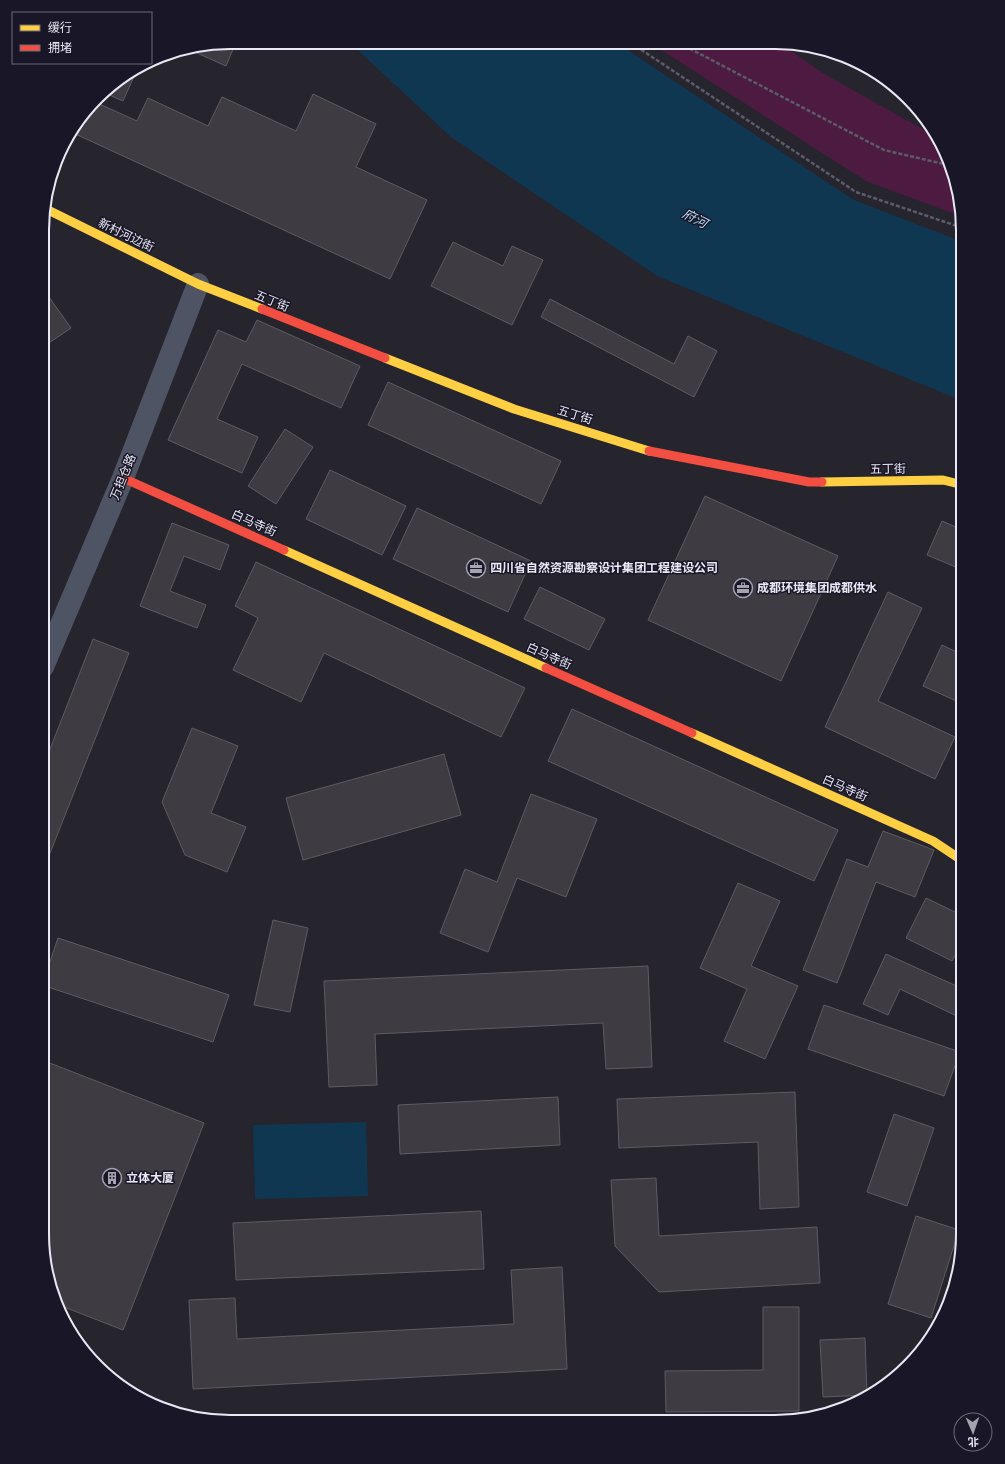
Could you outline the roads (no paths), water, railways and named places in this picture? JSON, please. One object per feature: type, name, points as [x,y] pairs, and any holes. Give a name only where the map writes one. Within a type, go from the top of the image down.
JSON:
[{"type":"street","name":"新村河边街","points":[[50,211],[198,284]]},
{"type":"street","name":"万担仓路","points":[[49,653],[123,478],[198,284]]},
{"type":"street","name":"五丁街","points":[[198,284],[514,409],[654,452],[810,482],[943,480],[956,483]]},
{"type":"street","name":"白马寺街","points":[[123,478],[933,841],[956,856]]},
{"type":"water","name":"府河","points":[[357,49],[626,49],[854,200],[956,239],[956,398],[657,276],[451,137]]},
{"type":"water","points":[[366,1122],[368,1196],[255,1199],[253,1125]]},
{"type":"place","name":"四川省自然资源勘察设计集团工程建设公司","points":[[476,568]]},
{"type":"place","name":"成都环境集团成都供水","points":[[743,588]]},
{"type":"place","name":"立体大厦","points":[[112,1178]]}]
